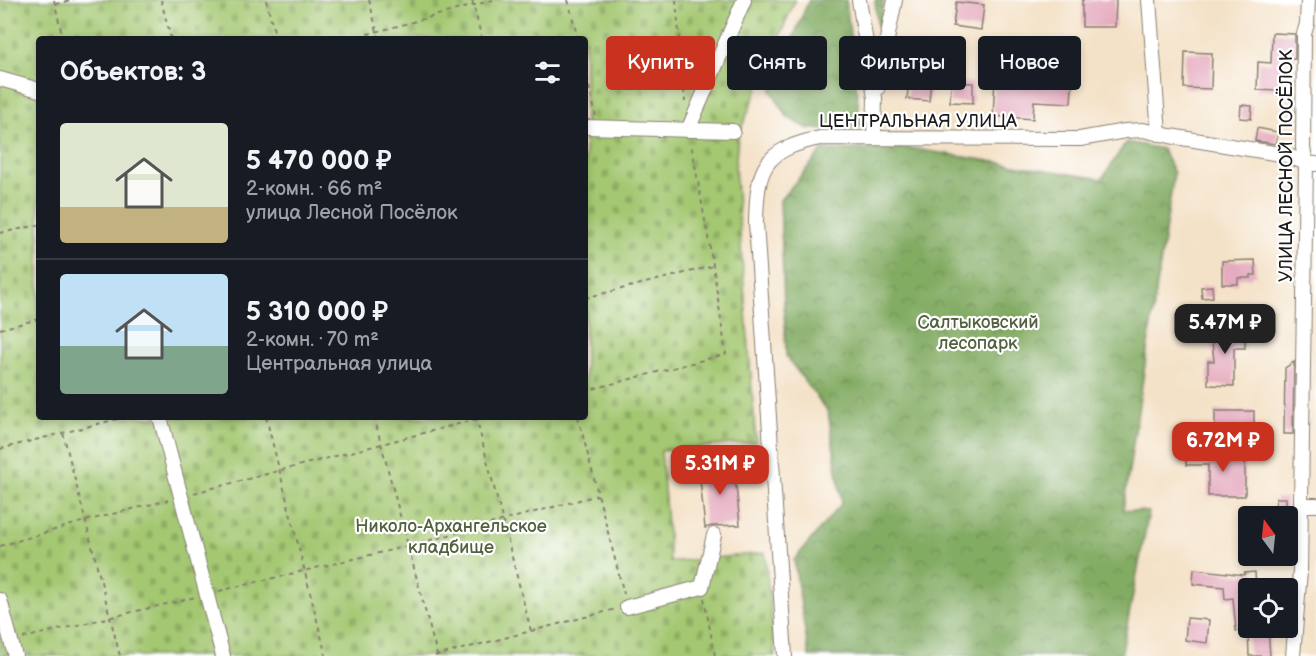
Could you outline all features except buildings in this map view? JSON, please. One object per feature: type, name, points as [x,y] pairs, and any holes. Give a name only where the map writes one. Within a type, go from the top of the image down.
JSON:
[{"type":"street","points":[[688,130],[744,0]]},
{"type":"street","points":[[859,0],[875,98]]},
{"type":"street","points":[[874,138],[875,98],[895,0]]},
{"type":"street","points":[[1149,0],[1159,134]]},
{"type":"street","name":"УЛИЦА ЛЕСНОЙ ПОСЁЛОК","points":[[1293,656],[1300,571],[1311,164],[1303,147],[1304,34],[1307,24],[1308,0]]},
{"type":"street","points":[[0,79],[36,89]]},
{"type":"street","points":[[592,127],[734,131]]},
{"type":"street","name":"ЦЕНТРАЛЬНАЯ УЛИЦА","points":[[785,656],[757,233],[757,197],[761,176],[769,160],[780,151],[798,143],[820,138],[1080,139],[1143,130],[1286,155],[1311,164]]},
{"type":"street","points":[[161,420],[223,656]]},
{"type":"street","points":[[1301,505],[1316,505]]},
{"type":"street","points":[[627,607],[702,587],[714,535]]},
{"type":"street","points":[[0,600],[15,656]]},
{"type":"path","points":[[54,0],[62,36]]},
{"type":"path","points":[[55,5],[74,0]]},
{"type":"path","points":[[161,0],[170,36]]},
{"type":"path","points":[[266,0],[275,36]]},
{"type":"path","points":[[369,0],[378,36]]},
{"type":"path","points":[[472,0],[481,36]]},
{"type":"path","points":[[360,36],[493,0]]},
{"type":"path","points":[[568,0],[577,36]]},
{"type":"path","points":[[676,0],[686,106]]},
{"type":"path","points":[[588,94],[592,127]]},
{"type":"path","points":[[588,390],[726,354],[713,266],[688,130]]},
{"type":"path","points":[[0,233],[36,226]]},
{"type":"path","points":[[588,297],[713,266]]},
{"type":"path","points":[[0,329],[36,320]]},
{"type":"path","points":[[0,449],[113,420]]},
{"type":"path","points":[[267,420],[326,656]]},
{"type":"path","points":[[375,420],[436,656],[627,607],[579,420]]},
{"type":"path","points":[[0,546],[85,521],[469,420]]},
{"type":"path","points":[[477,420],[531,631]]},
{"type":"path","points":[[63,433],[120,656]]},
{"type":"path","points":[[408,546],[598,495]]},
{"type":"path","points":[[702,587],[715,656]]},
{"type":"green space","name":"Николо-Архангельское кладбище","points":[[0,0],[795,0],[780,36],[727,36],[727,90],[757,90],[738,136],[735,168],[756,442],[661,451],[670,562],[765,553],[775,656],[0,656]]},
{"type":"green space","points":[[809,0],[846,0],[850,36],[839,36],[839,90],[857,90],[861,127],[809,129],[788,118],[771,90],[827,90],[827,36],[794,36]]},
{"type":"green space","points":[[875,0],[884,0],[878,32]]},
{"type":"green space","name":"Салтыковский лесопарк","points":[[1126,142],[1162,149],[1174,173],[1123,510],[1149,512],[1121,656],[809,656],[794,560],[842,503],[828,412],[786,356],[780,200],[823,150],[909,148],[1102,179]]}]
